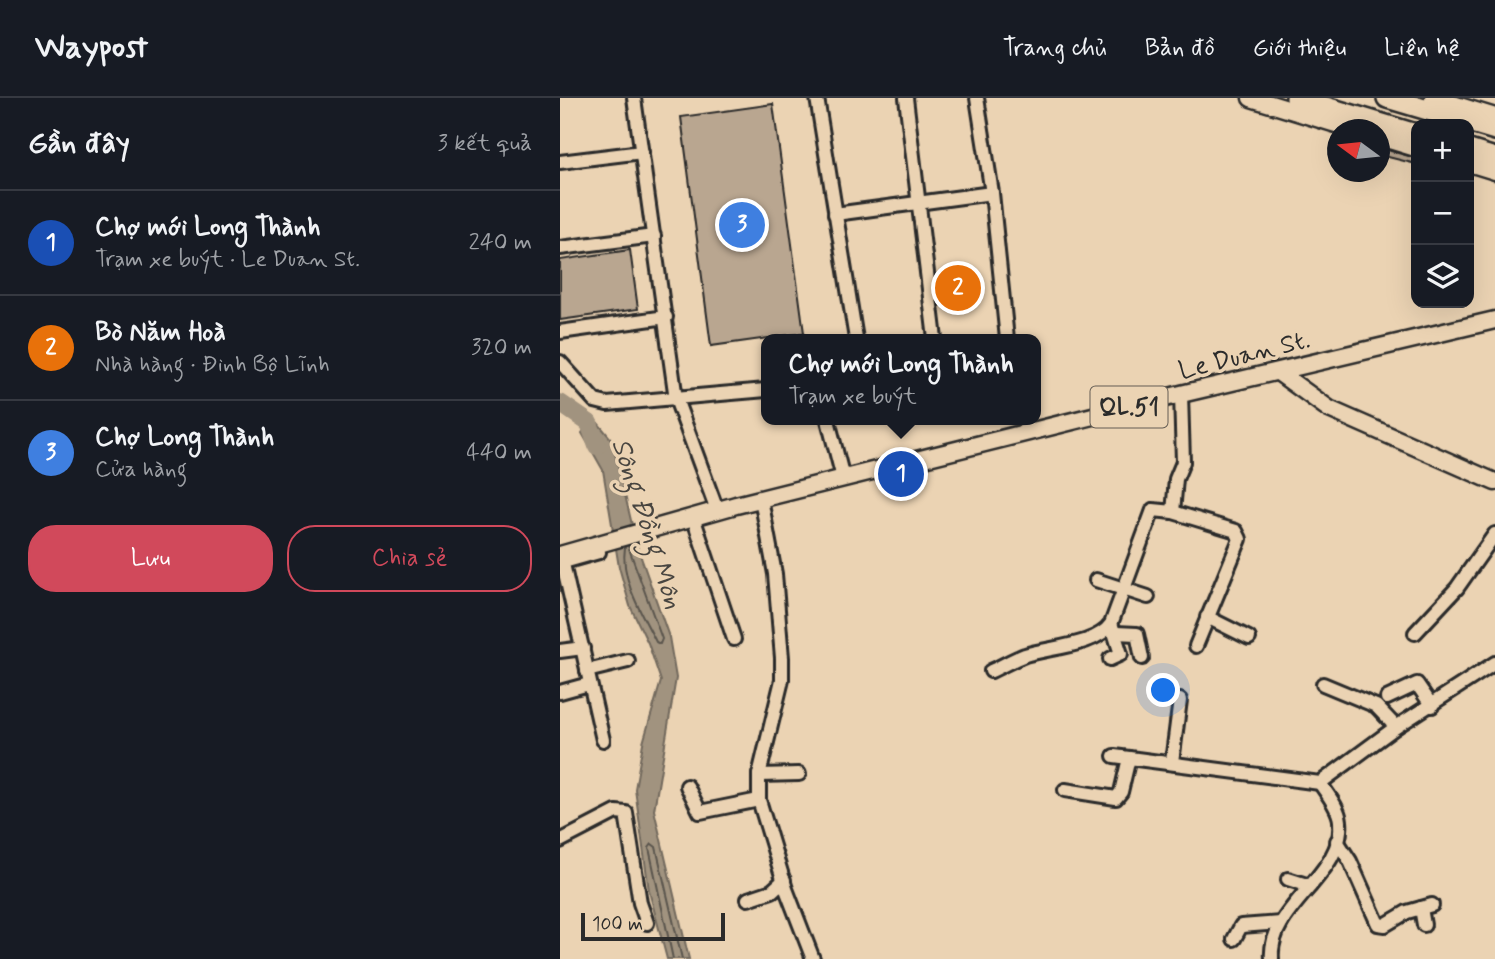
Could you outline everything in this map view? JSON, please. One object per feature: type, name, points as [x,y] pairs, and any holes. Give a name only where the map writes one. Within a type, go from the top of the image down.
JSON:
[{"type":"highway","points":[[1296,98],[1338,117],[1411,133]]},
{"type":"highway","points":[[1387,98],[1495,130]]},
{"type":"highway","points":[[1474,152],[1495,158]]},
{"type":"main road","points":[[1251,98],[1341,119]]},
{"type":"main road","points":[[1433,98],[1495,117]]},
{"type":"main road","points":[[1390,139],[1411,146]]},
{"type":"main road","points":[[1474,165],[1495,171]]},
{"type":"main road","name":"Le Duan St.","points":[[1041,423],[1278,372],[1495,320]]},
{"type":"main road","points":[[1278,372],[1329,409],[1495,482]]},
{"type":"main road","name":"Le Duan St.","points":[[561,557],[717,510],[843,478],[1023,427]]},
{"type":"street","points":[[634,98],[676,399],[717,510]]},
{"type":"street","points":[[817,98],[855,334]]},
{"type":"street","points":[[906,98],[934,334]]},
{"type":"street","points":[[977,98],[992,192],[1006,334]]},
{"type":"street","points":[[560,162],[642,152]]},
{"type":"street","points":[[835,214],[992,192]]},
{"type":"street","points":[[560,248],[654,236]]},
{"type":"street","points":[[560,332],[666,317]]},
{"type":"street","points":[[560,362],[595,401],[607,404],[761,390]]},
{"type":"street","points":[[1173,512],[1176,479],[1184,462],[1181,394]]},
{"type":"street","points":[[829,425],[843,478]]},
{"type":"street","points":[[761,499],[781,622],[782,680],[759,775],[759,800],[813,959]]},
{"type":"street","points":[[1110,659],[1121,653],[1113,629],[1122,588],[1153,510],[1173,512],[1236,531],[1240,539],[1196,646]]},
{"type":"street","points":[[693,517],[734,639]]},
{"type":"street","points":[[1415,634],[1457,588],[1495,534]]},
{"type":"street","points":[[561,557],[603,740]]},
{"type":"street","points":[[1097,580],[1148,597]]},
{"type":"street","points":[[1207,617],[1249,638]]},
{"type":"street","points":[[991,671],[1023,656],[1094,637],[1113,629],[1137,634],[1142,658]]},
{"type":"street","points":[[560,651],[583,648]]},
{"type":"street","points":[[587,671],[628,661]]},
{"type":"street","points":[[1114,757],[1172,762],[1321,783],[1396,727],[1495,663]]},
{"type":"street","points":[[560,692],[589,684]]},
{"type":"street","points":[[1323,684],[1376,706],[1396,727]]},
{"type":"street","points":[[1387,698],[1417,684],[1432,706]]},
{"type":"street","points":[[1172,762],[1180,700]]},
{"type":"street","points":[[1065,790],[1116,798],[1121,792],[1129,758]]},
{"type":"street","points":[[759,775],[799,774]]},
{"type":"street","points":[[1272,959],[1281,923],[1325,866],[1337,841],[1340,823],[1338,813],[1321,783]]},
{"type":"street","points":[[687,786],[700,812],[759,800]]},
{"type":"street","points":[[560,841],[616,812],[626,813],[647,923]]},
{"type":"street","points":[[1337,841],[1350,861],[1378,924],[1392,923],[1423,907]]},
{"type":"street","points":[[1288,879],[1310,886]]},
{"type":"street","points":[[748,899],[772,891],[784,880]]},
{"type":"street","points":[[1423,907],[1424,925]]},
{"type":"street","points":[[1405,927],[1423,907]]},
{"type":"street","points":[[1234,939],[1241,926],[1281,923]]},
{"type":"water","name":"Sông Đồng Môn","points":[[593,417],[612,440],[637,546],[669,637],[676,678],[654,810],[689,959],[667,959],[649,891],[635,789],[643,743],[661,681],[648,643],[630,606],[619,567],[603,470],[582,433]]},
{"type":"building","points":[[773,104],[804,333],[761,334],[761,339],[711,346],[681,117]]},
{"type":"building","points":[[1390,151],[1411,157],[1411,163],[1390,158]]},
{"type":"building","points":[[630,250],[638,309],[560,320],[560,260]]},
{"type":"waterway","name":"Sông Đồng Môn","points":[[560,403],[589,423],[597,446]]},
{"type":"place","name":"Chợ Long Thành","points":[[742,225]]},
{"type":"place","name":"Bò Năm Hoà","points":[[958,288]]},
{"type":"place","name":"Chợ mới Long Thành","points":[[901,474]]}]
